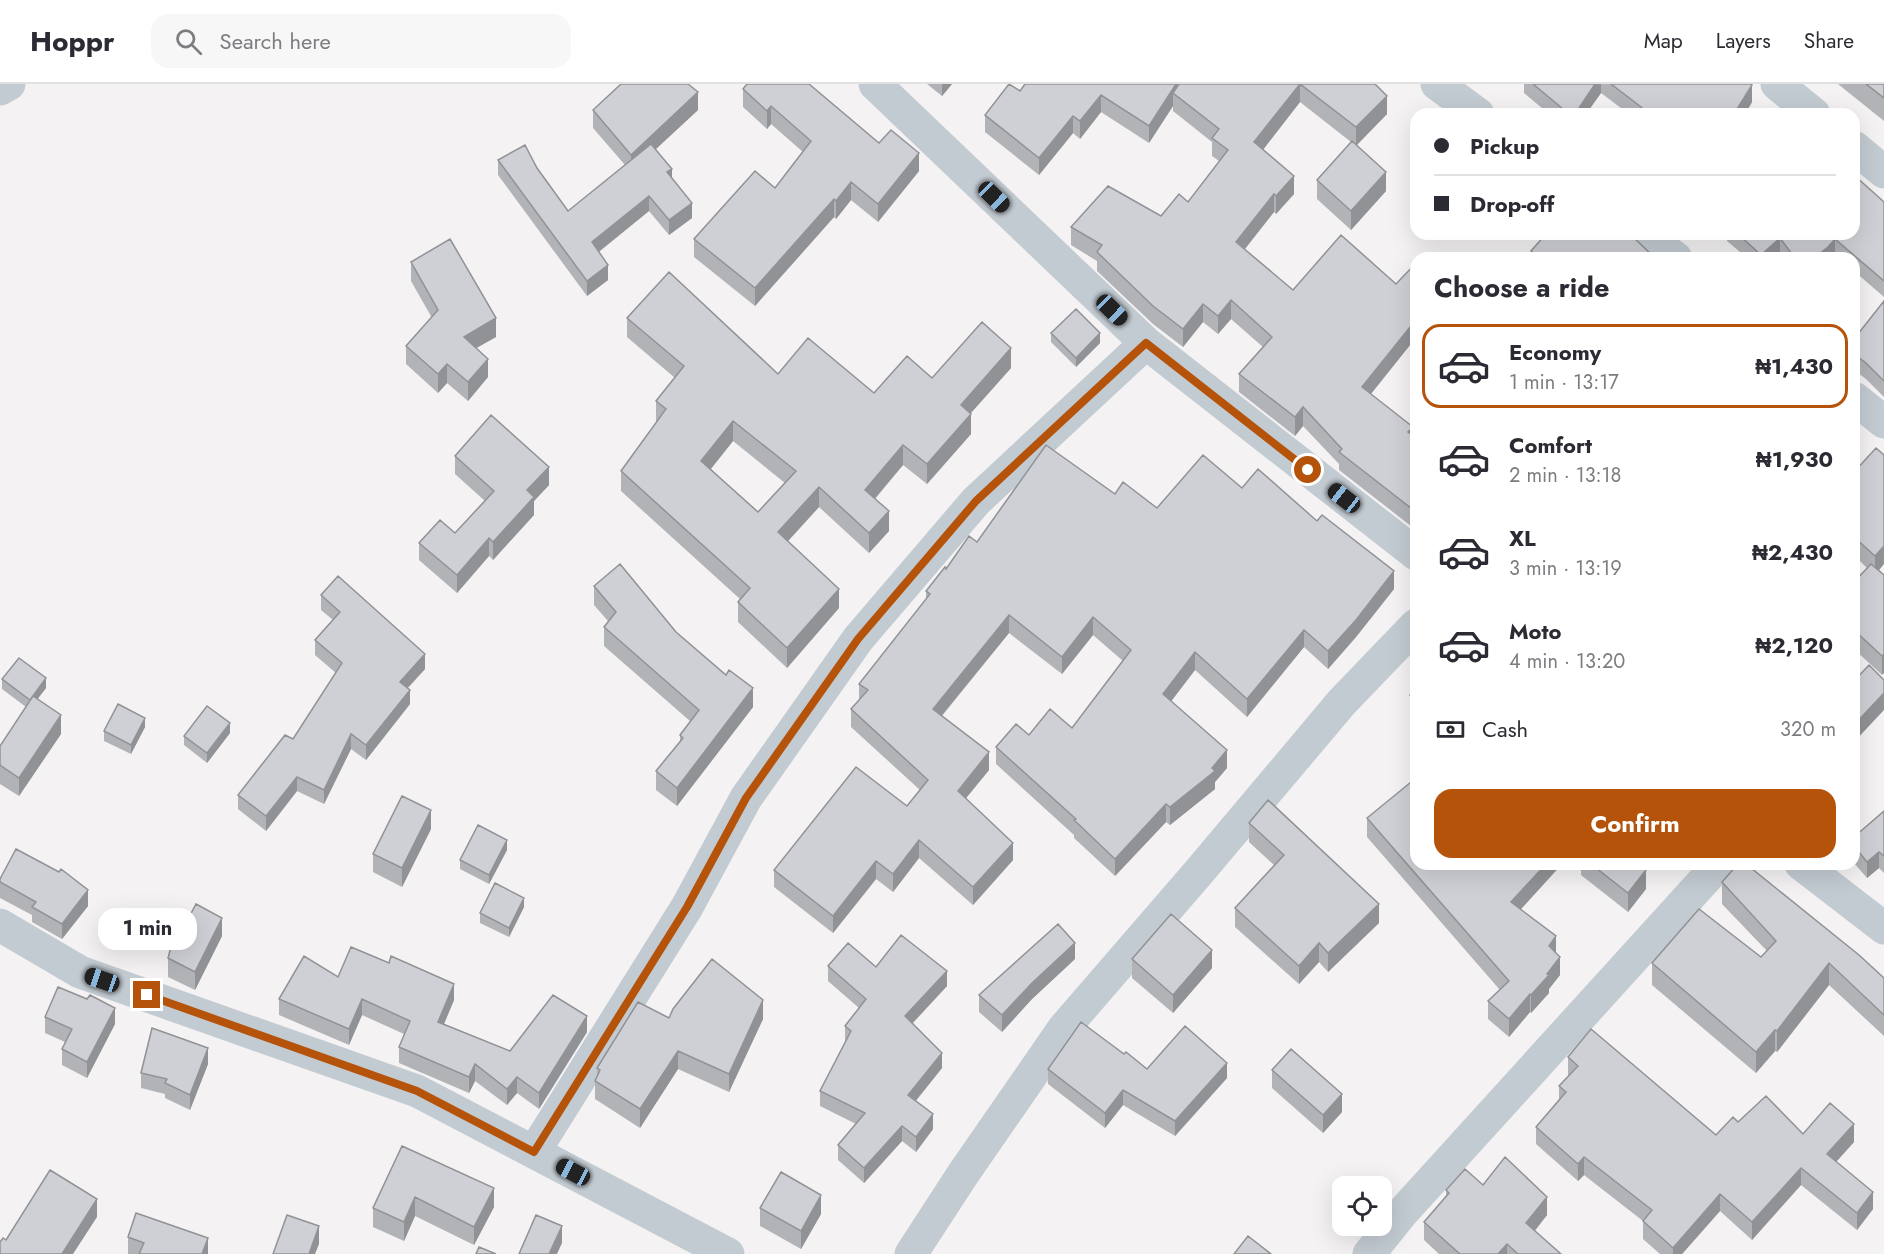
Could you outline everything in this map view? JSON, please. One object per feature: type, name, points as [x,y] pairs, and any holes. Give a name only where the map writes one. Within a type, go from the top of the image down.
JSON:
[{"type":"street","points":[[0,89],[9,84]]},
{"type":"street","points":[[875,84],[1146,343],[1410,549]]},
{"type":"street","points":[[1437,84],[1470,108]]},
{"type":"street","points":[[1777,84],[1807,108]]},
{"type":"street","points":[[1860,152],[1884,172]]},
{"type":"street","points":[[1651,240],[1668,252]]},
{"type":"street","points":[[534,1152],[687,907],[746,798],[858,639],[976,501],[1146,343]]},
{"type":"street","points":[[1860,403],[1884,422]]},
{"type":"street","points":[[911,1254],[1064,1028],[1342,702],[1410,631]]},
{"type":"street","points":[[1369,1254],[1401,1214],[1714,870]]},
{"type":"street","points":[[1809,870],[1884,928]]},
{"type":"street","points":[[0,925],[80,972],[417,1091],[728,1254]]},
{"type":"building","points":[[621,84],[688,84],[698,92],[631,155],[593,110]]},
{"type":"building","points":[[747,84],[809,84],[879,143],[891,130],[919,153],[878,204],[851,182],[755,288],[694,239],[755,171],[775,188],[811,141],[771,106],[767,111],[743,89]]},
{"type":"building","points":[[1009,84],[1020,91],[1025,84],[1176,84],[1149,126],[1101,95],[1080,121],[1073,116],[1039,158],[985,115]]},
{"type":"building","points":[[1179,84],[1300,84],[1254,142],[1294,176],[1276,196],[1274,194],[1236,242],[1293,290],[1341,235],[1396,284],[1410,269],[1410,327],[1362,387],[1410,425],[1408,432],[1410,434],[1410,507],[1339,452],[1342,449],[1303,407],[1295,417],[1239,374],[1272,337],[1231,300],[1218,316],[1203,304],[1183,329],[1153,306],[1097,252],[1102,245],[1071,227],[1108,186],[1161,216],[1179,194],[1188,202],[1228,150],[1212,138],[1219,129],[1173,93]]},
{"type":"building","points":[[1300,84],[1375,84],[1387,96],[1356,127]]},
{"type":"building","points":[[1533,84],[1595,84],[1579,108],[1562,108]]},
{"type":"building","points":[[1611,84],[1752,85],[1738,108],[1642,108]]},
{"type":"building","points":[[1866,84],[1884,84],[1884,98]]},
{"type":"building","points":[[1352,141],[1386,172],[1351,211],[1317,180]]},
{"type":"building","points":[[651,144],[672,169],[667,172],[692,203],[669,220],[649,196],[592,242],[608,265],[587,281],[498,160],[525,145],[537,168],[568,211]]},
{"type":"building","points":[[1860,180],[1884,202],[1884,281],[1860,260],[1860,252],[1850,252],[1836,240],[1860,240]]},
{"type":"building","points":[[450,239],[496,318],[464,337],[488,359],[468,382],[447,364],[438,374],[406,346],[438,310],[411,262]]},
{"type":"building","points":[[1541,240],[1636,240],[1649,252],[1532,252]]},
{"type":"building","points":[[1745,240],[1778,240],[1764,252],[1758,252]]},
{"type":"building","points":[[1782,240],[1834,240],[1822,252],[1790,252]]},
{"type":"building","points":[[669,272],[778,374],[808,338],[874,393],[907,356],[932,378],[982,322],[1011,348],[961,405],[971,414],[927,464],[903,445],[865,490],[889,511],[869,533],[819,487],[778,532],[839,589],[787,648],[738,602],[750,588],[621,471],[666,409],[656,401],[684,366],[627,318]],"holes":[[[733,421],[796,471],[758,512],[701,461]]]},
{"type":"building","points":[[1884,301],[1884,381],[1860,358],[1860,331]]},
{"type":"building","points":[[1076,309],[1100,333],[1076,358],[1051,333]]},
{"type":"building","points":[[491,415],[549,467],[527,490],[534,497],[493,542],[489,538],[457,575],[419,543],[440,520],[455,533],[494,491],[455,456]]},
{"type":"building","points":[[1046,445],[1115,494],[1123,482],[1157,508],[1203,455],[1242,488],[1258,469],[1317,521],[1322,515],[1394,571],[1356,620],[1328,651],[1304,630],[1247,699],[1195,652],[1163,694],[1227,750],[1212,768],[1215,771],[1170,807],[1166,804],[1115,859],[1074,820],[1076,819],[996,747],[1016,724],[1029,735],[1050,709],[1072,728],[1131,650],[1093,617],[1062,657],[1009,615],[933,709],[989,752],[958,791],[1013,843],[973,887],[919,840],[893,874],[876,861],[833,916],[774,870],[856,767],[907,806],[928,780],[851,709],[868,690],[859,684],[930,594],[926,591],[945,567],[946,569],[969,536],[977,542]]},
{"type":"building","points":[[1876,448],[1884,455],[1884,546],[1875,556],[1860,542],[1860,465]]},
{"type":"building","points":[[620,564],[676,632],[726,675],[729,670],[753,688],[677,788],[656,771],[683,738],[680,735],[699,710],[604,627],[616,612],[594,586]]},
{"type":"building","points":[[1871,564],[1884,575],[1884,654],[1882,656],[1860,636],[1860,576]]},
{"type":"building","points":[[338,576],[425,654],[400,682],[410,690],[366,745],[351,734],[324,790],[297,777],[266,816],[238,795],[285,735],[293,739],[342,663],[315,640],[340,612],[321,595]]},
{"type":"building","points":[[19,658],[46,678],[30,700],[2,679]]},
{"type":"building","points":[[1869,665],[1884,680],[1884,693],[1860,719],[1860,675]]},
{"type":"building","points":[[33,696],[61,715],[19,778],[0,765],[0,746]]},
{"type":"building","points":[[118,704],[145,718],[131,745],[104,731]]},
{"type":"building","points":[[207,706],[230,723],[207,753],[184,736]]},
{"type":"building","points":[[1410,783],[1410,867],[1367,818]]},
{"type":"building","points":[[402,796],[431,810],[402,868],[373,854]]},
{"type":"building","points":[[1268,800],[1379,904],[1328,953],[1319,943],[1299,966],[1235,908],[1284,855],[1249,823]]},
{"type":"building","points":[[1884,811],[1884,856],[1879,852],[1867,862],[1860,853],[1860,832]]},
{"type":"building","points":[[478,825],[507,840],[489,875],[460,860]]},
{"type":"building","points":[[16,849],[59,872],[61,869],[88,890],[62,924],[32,907],[36,902],[0,882]]},
{"type":"building","points":[[1412,870],[1540,870],[1511,902],[1556,936],[1549,946],[1560,957],[1547,974],[1549,975],[1509,1019],[1488,1001],[1509,981]]},
{"type":"building","points":[[1599,870],[1646,870],[1628,893]]},
{"type":"building","points":[[1733,870],[1753,870],[1859,955],[1884,978],[1884,1015],[1829,963],[1777,1031],[1775,1030],[1756,1052],[1652,963],[1699,909],[1761,957],[1776,941],[1722,882]]},
{"type":"building","points":[[495,883],[524,898],[509,928],[480,913]]},
{"type":"building","points":[[196,904],[222,918],[195,972],[168,958],[175,931],[180,934]]},
{"type":"building","points":[[1171,914],[1212,950],[1173,995],[1132,959]]},
{"type":"building","points":[[1058,924],[1075,943],[1002,1015],[979,995]]},
{"type":"building","points":[[901,935],[947,971],[905,1016],[942,1053],[908,1095],[933,1114],[916,1137],[902,1126],[864,1168],[838,1145],[865,1113],[820,1091],[851,1031],[845,1026],[866,999],[828,966],[848,943],[876,967]]},
{"type":"building","points":[[351,947],[389,963],[391,956],[454,984],[438,1022],[510,1051],[553,995],[587,1016],[539,1093],[517,1077],[507,1089],[475,1064],[469,1077],[399,1047],[410,1021],[362,999],[349,1029],[279,999],[304,956],[338,977]]},
{"type":"building","points":[[712,959],[763,1000],[729,1074],[678,1051],[640,1109],[595,1081],[600,1070],[597,1068],[638,1002],[669,1018],[673,1009]]},
{"type":"building","points":[[58,987],[87,999],[90,995],[115,1008],[87,1062],[62,1049],[72,1029],[45,1017]]},
{"type":"building","points":[[1081,1022],[1147,1069],[1185,1026],[1227,1063],[1175,1121],[1123,1090],[1105,1113],[1048,1069]]},
{"type":"building","points":[[152,1028],[208,1048],[190,1095],[165,1083],[167,1079],[141,1073]]},
{"type":"building","points":[[1591,1029],[1716,1135],[1733,1117],[1738,1122],[1766,1096],[1803,1134],[1830,1103],[1854,1124],[1827,1154],[1873,1192],[1857,1213],[1801,1168],[1752,1222],[1720,1194],[1673,1248],[1643,1221],[1652,1210],[1584,1157],[1578,1164],[1536,1127],[1566,1092],[1559,1086],[1578,1066],[1568,1057]]},
{"type":"building","points":[[1291,1049],[1342,1094],[1323,1115],[1272,1070]]},
{"type":"building","points":[[402,1146],[494,1188],[474,1227],[415,1197],[404,1222],[373,1208]]},
{"type":"building","points":[[1505,1157],[1547,1197],[1526,1223],[1561,1254],[1518,1254],[1507,1244],[1498,1254],[1460,1254],[1424,1222],[1449,1193],[1446,1190],[1465,1169],[1483,1185]]},
{"type":"building","points":[[50,1170],[97,1199],[62,1254],[0,1254],[0,1242],[3,1238],[6,1240]]},
{"type":"building","points":[[781,1172],[821,1195],[801,1231],[760,1208]]},
{"type":"building","points":[[136,1213],[208,1238],[202,1254],[139,1254],[144,1243],[128,1237]]},
{"type":"building","points":[[287,1215],[319,1226],[309,1254],[273,1254]]},
{"type":"building","points":[[536,1215],[562,1226],[549,1254],[519,1254]]},
{"type":"building","points":[[1248,1236],[1271,1254],[1234,1254]]},
{"type":"building","points":[[479,1247],[496,1254],[476,1254]]},
{"type":"route","points":[[147,995],[417,1091],[534,1152],[687,907],[746,798],[858,639],[976,501],[1146,343],[1308,470]]}]
